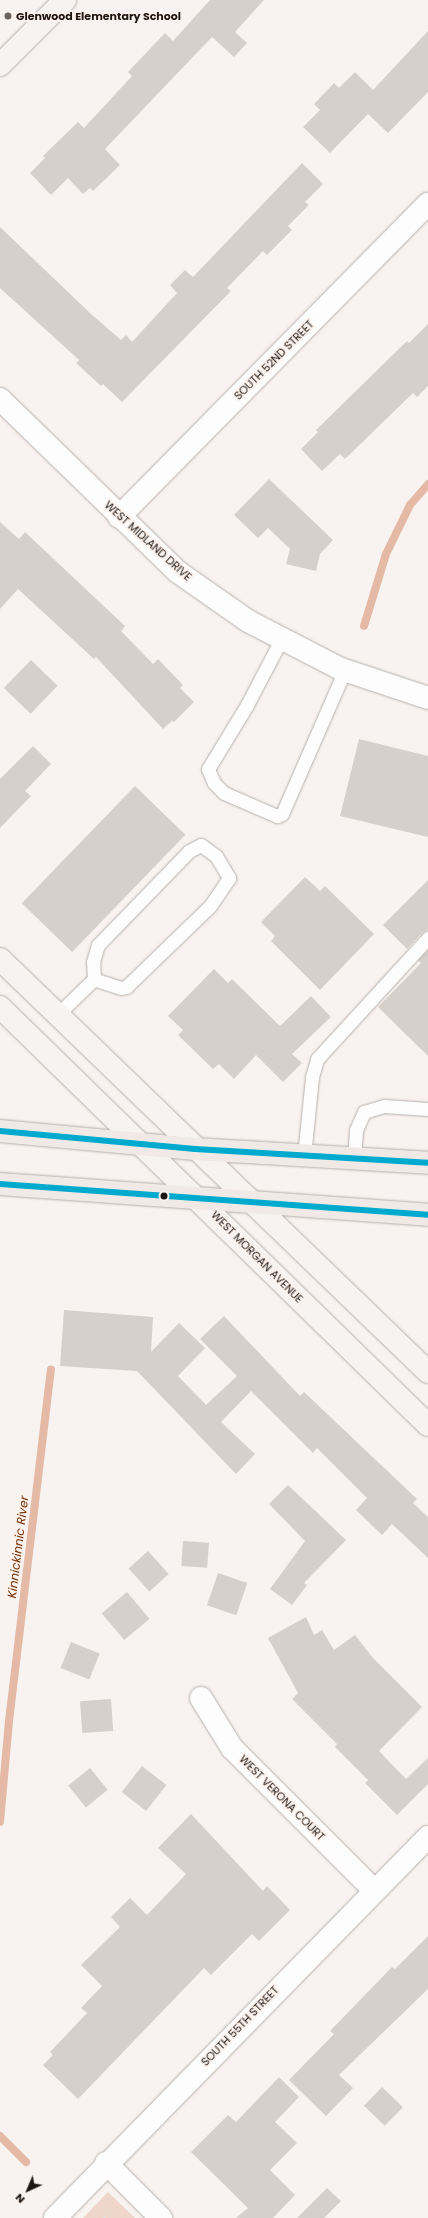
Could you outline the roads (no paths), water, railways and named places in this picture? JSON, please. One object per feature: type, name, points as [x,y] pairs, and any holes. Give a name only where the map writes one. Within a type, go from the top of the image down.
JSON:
[{"type":"main road","points":[[0,1132],[195,1149],[428,1163]]},
{"type":"main road","points":[[0,1184],[253,1204],[428,1214]]},
{"type":"street","points":[[0,65],[65,0]]},
{"type":"street","name":"SOUTH 52ND STREET","points":[[119,517],[428,204]]},
{"type":"street","name":"WEST MIDLAND DRIVE","points":[[0,399],[119,517],[178,572],[248,620],[345,670],[428,698]]},
{"type":"street","points":[[0,959],[195,1149],[428,1372]]},
{"type":"street","name":"WEST MORGAN AVENUE","points":[[0,1007],[428,1425]]},
{"type":"street","name":"WEST VERONA COURT","points":[[201,1698],[232,1748],[374,1890]]},
{"type":"street","name":"SOUTH 55TH STREET","points":[[55,2218],[106,2163],[428,1837]]},
{"type":"street","points":[[106,2163],[161,2218]]},
{"type":"lane","points":[[282,638],[248,705],[208,769],[214,783],[224,793],[277,816],[282,814],[345,670]]},
{"type":"lane","points":[[57,1014],[94,979],[93,962],[98,945],[189,851],[201,845],[216,856],[229,878],[210,906],[126,987],[122,988],[94,979]]},
{"type":"lane","points":[[304,1156],[312,1078],[317,1059],[428,938]]},
{"type":"lane","points":[[354,1159],[356,1130],[364,1112],[384,1106],[428,1109]]},
{"type":"waterway","name":"Kinnickinnic River","points":[[364,626],[386,554],[410,505],[428,484]]},
{"type":"waterway","name":"Kinnickinnic River","points":[[0,1822],[9,1721],[51,1370]]},
{"type":"waterway","name":"Kinnickinnic River","points":[[0,2136],[26,2162]]},
{"type":"place","name":"Glenwood Elementary School","points":[[8,16]]}]
